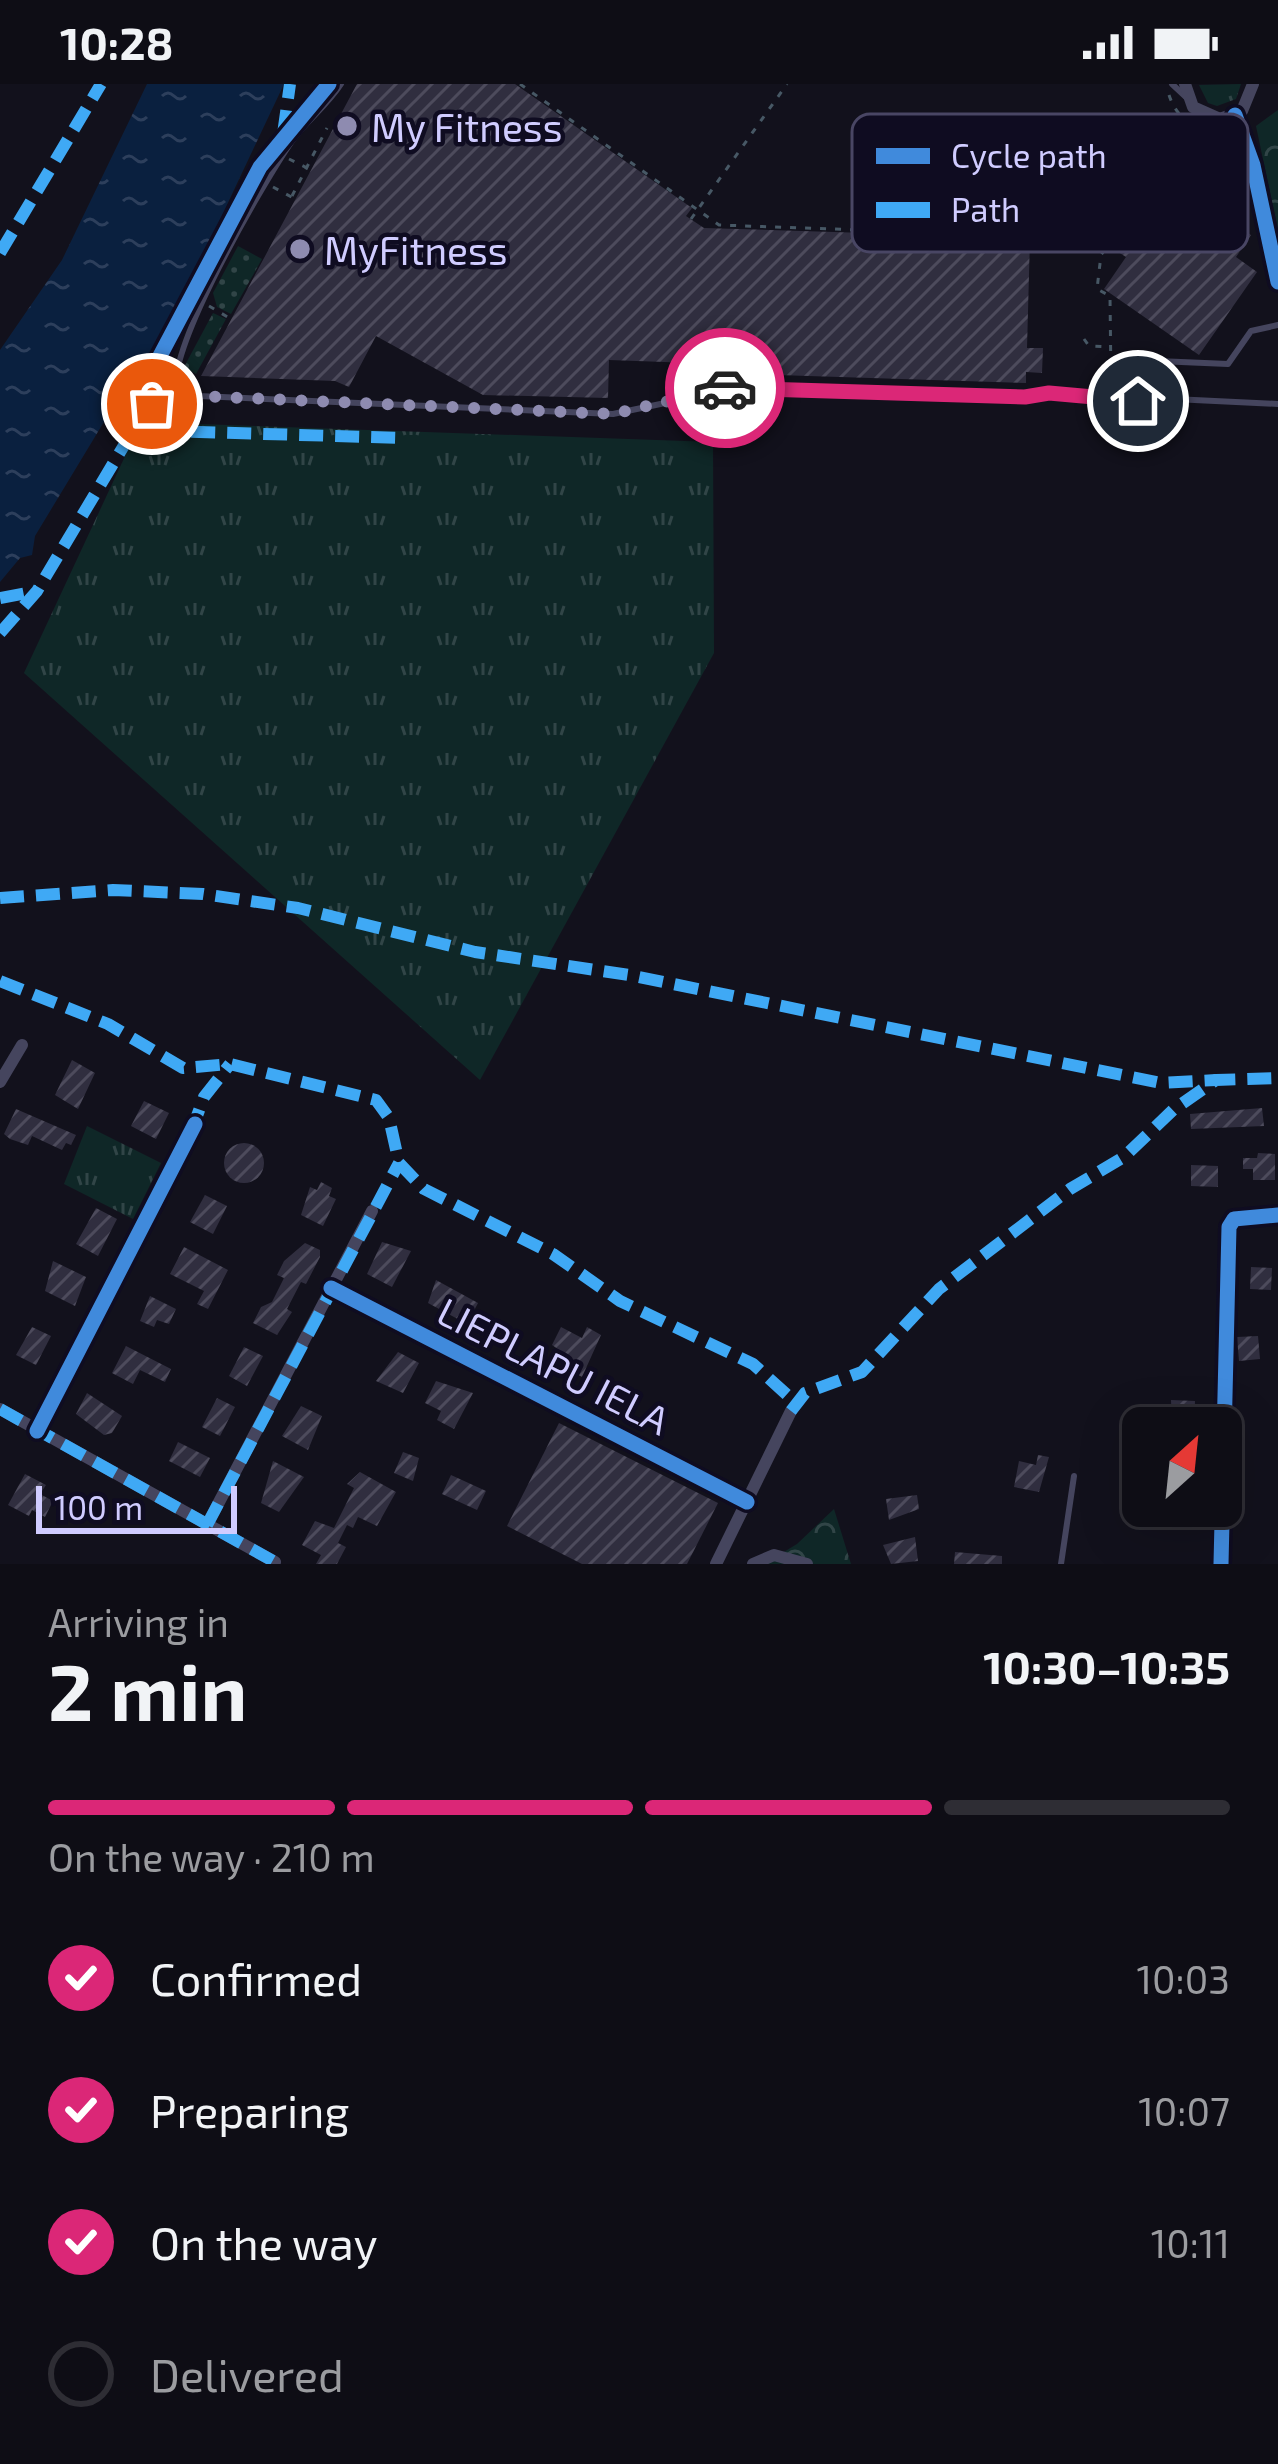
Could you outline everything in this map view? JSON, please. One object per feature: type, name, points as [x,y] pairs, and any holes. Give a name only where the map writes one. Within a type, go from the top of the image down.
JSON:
[{"type":"street","points":[[1236,114],[1248,104],[1253,84]]},
{"type":"street","points":[[1186,91],[1206,114]]},
{"type":"street","points":[[1248,156],[1278,282]]},
{"type":"street","points":[[0,1082],[22,1045]]},
{"type":"street","points":[[37,1431],[195,1124]]},
{"type":"street","points":[[208,1525],[371,1211]]},
{"type":"street","points":[[1221,1564],[1229,1227],[1234,1219],[1278,1215]]},
{"type":"street","name":"LIEPLAPU IELA","points":[[331,1288],[747,1502]]},
{"type":"street","points":[[0,1409],[275,1562]]},
{"type":"street","points":[[716,1564],[790,1412]]},
{"type":"street","points":[[753,1564],[774,1556],[807,1564]]},
{"type":"lane","points":[[176,395],[174,371],[184,341],[266,183],[341,84]]},
{"type":"lane","points":[[1172,84],[1186,91]]},
{"type":"lane","points":[[1113,395],[1134,360],[1228,364],[1251,331],[1278,325]]},
{"type":"lane","points":[[152,404],[176,395],[613,414],[742,387],[1113,395],[1138,401],[1278,404]]},
{"type":"lane","points":[[1061,1564],[1074,1476]]},
{"type":"path","points":[[691,220],[787,84]]},
{"type":"path","points":[[520,85],[719,225],[852,230]]},
{"type":"path","points":[[1161,86],[1176,114]]},
{"type":"path","points":[[266,183],[294,197],[329,130],[316,116]]},
{"type":"path","points":[[283,155],[309,169]]},
{"type":"path","points":[[1103,252],[1097,289],[1110,296],[1113,395]]},
{"type":"path","points":[[215,310],[231,319]]},
{"type":"path","points":[[1084,339],[1089,346],[1111,347]]},
{"type":"green space","points":[[1241,84],[1236,99],[1217,106],[1208,103],[1199,85]]},
{"type":"green space","points":[[1278,110],[1278,230],[1256,126]]},
{"type":"green space","points":[[238,246],[262,259],[231,314],[217,307],[213,293]]},
{"type":"green space","points":[[213,313],[226,319],[196,374],[184,367]]},
{"type":"green space","points":[[141,422],[713,442],[714,653],[480,1080],[24,673]]},
{"type":"green space","points":[[87,1126],[161,1163],[133,1219],[64,1184]]},
{"type":"green space","points":[[834,1509],[851,1564],[764,1564],[797,1544]]},
{"type":"water","points":[[147,84],[284,84],[174,317],[35,536],[32,555],[20,558],[0,582],[0,350],[62,260]]},
{"type":"building","points":[[357,84],[515,84],[692,208],[686,216],[704,228],[852,233],[852,252],[1030,252],[1027,348],[1043,348],[1042,373],[1026,372],[1026,383],[747,374],[747,365],[609,360],[608,398],[483,395],[376,336],[349,387],[335,381],[201,376]]},
{"type":"building","points":[[1118,252],[1239,252],[1236,257],[1257,272],[1199,355],[1104,289],[1126,257]]},
{"type":"building","points":[[72,1060],[95,1073],[78,1109],[55,1095]]},
{"type":"building","points":[[144,1101],[169,1113],[156,1139],[131,1126]]},
{"type":"building","points":[[1262,1108],[1264,1126],[1191,1129],[1190,1114]]},
{"type":"building","points":[[16,1109],[76,1135],[71,1145],[66,1143],[62,1150],[32,1136],[28,1145],[10,1139],[4,1134]]},
{"type":"building","points":[[244,1143],[258,1149],[264,1163],[258,1177],[244,1183],[230,1177],[224,1163],[230,1149]]},
{"type":"building","points":[[1258,1153],[1275,1154],[1275,1180],[1253,1180],[1253,1169],[1243,1169],[1243,1158],[1257,1158]]},
{"type":"building","points":[[1191,1165],[1218,1166],[1218,1187],[1191,1186]]},
{"type":"building","points":[[321,1182],[332,1188],[329,1196],[336,1199],[323,1226],[301,1215],[310,1187],[317,1190]]},
{"type":"building","points":[[205,1195],[227,1206],[213,1234],[190,1222]]},
{"type":"building","points":[[96,1208],[117,1219],[98,1256],[76,1244]]},
{"type":"building","points":[[382,1242],[411,1251],[392,1287],[367,1274]]},
{"type":"building","points":[[305,1243],[320,1250],[320,1257],[306,1284],[301,1282],[287,1309],[292,1312],[277,1335],[253,1323],[261,1307],[272,1302],[284,1278],[277,1275],[284,1261]]},
{"type":"building","points":[[184,1247],[228,1270],[208,1309],[197,1304],[204,1291],[170,1274]]},
{"type":"building","points":[[53,1261],[86,1277],[75,1306],[45,1291]]},
{"type":"building","points":[[1251,1267],[1272,1268],[1271,1290],[1250,1289]]},
{"type":"building","points":[[436,1280],[478,1303],[467,1324],[428,1303]]},
{"type":"building","points":[[150,1296],[176,1309],[169,1324],[157,1320],[154,1327],[140,1321]]},
{"type":"building","points":[[32,1327],[51,1336],[36,1365],[16,1355]]},
{"type":"building","points":[[561,1327],[582,1338],[587,1327],[601,1335],[582,1377],[566,1368],[571,1358],[552,1345]]},
{"type":"building","points":[[1258,1336],[1260,1359],[1239,1361],[1237,1337]]},
{"type":"building","points":[[126,1346],[171,1369],[165,1382],[140,1370],[133,1384],[112,1373]]},
{"type":"building","points":[[244,1347],[263,1356],[247,1386],[229,1376]]},
{"type":"building","points":[[398,1352],[419,1363],[403,1393],[376,1381]]},
{"type":"building","points":[[436,1381],[473,1393],[454,1429],[437,1420],[441,1411],[425,1403]]},
{"type":"building","points":[[87,1393],[122,1416],[112,1433],[104,1435],[76,1414]]},
{"type":"building","points":[[217,1398],[235,1407],[220,1436],[202,1427]]},
{"type":"building","points":[[1171,1400],[1195,1401],[1195,1407],[1171,1407]]},
{"type":"building","points":[[301,1406],[322,1416],[308,1450],[282,1436]]},
{"type":"building","points":[[559,1423],[718,1503],[687,1564],[582,1564],[507,1526]]},
{"type":"building","points":[[178,1442],[210,1458],[200,1477],[169,1461]]},
{"type":"building","points":[[403,1452],[419,1458],[413,1481],[394,1473]]},
{"type":"building","points":[[1038,1455],[1049,1457],[1039,1492],[1014,1487],[1019,1461],[1036,1465]]},
{"type":"building","points":[[273,1461],[304,1477],[279,1512],[261,1503]]},
{"type":"building","points":[[360,1472],[396,1492],[377,1526],[358,1517],[353,1528],[347,1525],[338,1543],[346,1547],[337,1564],[316,1564],[321,1555],[302,1545],[315,1521],[334,1528],[354,1488],[347,1484]]},
{"type":"building","points":[[25,1474],[46,1485],[40,1494],[53,1501],[45,1517],[32,1510],[29,1516],[8,1505]]},
{"type":"building","points":[[451,1475],[486,1491],[477,1510],[442,1494]]},
{"type":"building","points":[[917,1495],[919,1509],[889,1520],[886,1499]]},
{"type":"building","points":[[915,1537],[918,1561],[891,1564],[883,1545]]},
{"type":"building","points":[[955,1552],[1002,1556],[1002,1564],[954,1564]]},
{"type":"marked path","points":[[0,253],[101,84]]},
{"type":"marked path","points":[[283,134],[290,84]]},
{"type":"marked path","points":[[134,405],[136,419],[162,431],[406,438]]},
{"type":"marked path","points":[[0,633],[37,591],[144,412]]},
{"type":"marked path","points":[[0,598],[37,591]]},
{"type":"marked path","points":[[0,898],[113,890],[203,894],[298,908],[475,952],[629,975],[1161,1083],[1216,1080]]},
{"type":"marked path","points":[[0,981],[108,1024],[183,1068],[230,1064],[376,1100],[389,1118],[399,1163],[424,1189],[553,1254],[620,1301],[753,1364],[795,1402]]},
{"type":"marked path","points":[[191,1132],[204,1097],[230,1064]]},
{"type":"marked path","points":[[791,1411],[805,1393],[862,1372],[939,1289],[1070,1189],[1124,1157],[1173,1110],[1216,1080],[1278,1078]]},
{"type":"marked path","points":[[207,1525],[399,1163]]},
{"type":"marked path","points":[[0,1409],[275,1562]]},
{"type":"cycle path","points":[[134,405],[260,167],[329,84]]},
{"type":"cycle path","points":[[1248,151],[1278,282]]},
{"type":"cycle path","points":[[37,1431],[195,1124]]},
{"type":"cycle path","points":[[1221,1564],[1229,1227],[1234,1219],[1278,1215]]},
{"type":"cycle path","points":[[331,1288],[747,1502]]},
{"type":"way so far","points":[[152,404],[176,395],[613,414],[725,388]]},
{"type":"place","name":"My Fitness","points":[[347,126]]},
{"type":"place","name":"MyFitness","points":[[300,249]]},
{"type":"route","points":[[725,388],[1025,397],[1116,395],[1138,401]]}]
